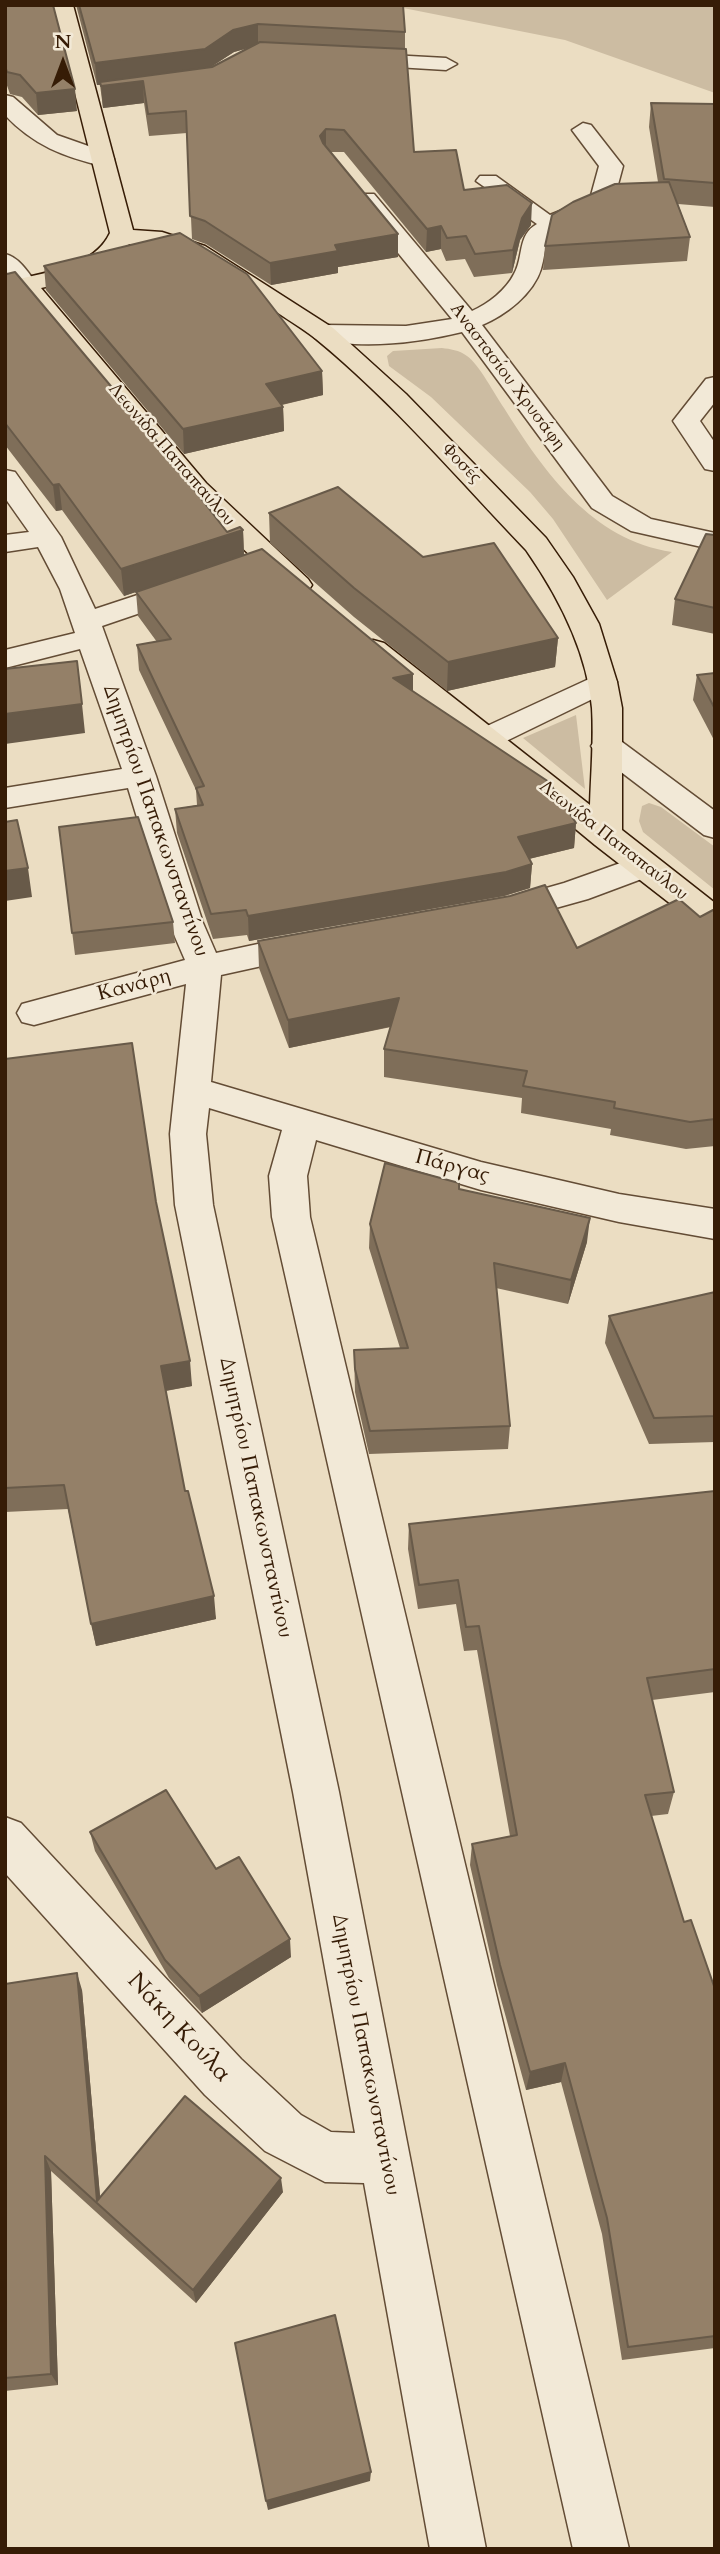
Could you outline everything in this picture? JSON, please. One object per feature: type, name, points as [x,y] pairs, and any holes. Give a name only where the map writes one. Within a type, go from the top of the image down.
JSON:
[{"type":"main road","points":[[25,285],[99,261],[113,251],[121,236],[121,219],[63,5]]},
{"type":"main road","name":"Φοσές","points":[[121,236],[168,240],[196,251],[236,274],[324,333],[397,400],[536,544],[559,577],[584,624],[602,682],[607,708],[607,837]]},
{"type":"main road","name":"Λεωνίδα Παπαπαύλου","points":[[25,285],[196,489],[242,569],[316,601]]},
{"type":"main road","name":"Λεωνίδα Παπαπαύλου","points":[[355,634],[715,921]]},
{"type":"street","points":[[329,57],[446,64]]},
{"type":"street","points":[[87,96],[113,93]]},
{"type":"street","points":[[5,102],[30,130],[56,147],[103,159]]},
{"type":"street","points":[[324,333],[414,334],[467,323],[495,307],[524,279],[536,237],[555,221],[600,203],[611,166],[583,130]]},
{"type":"street","name":"Αναστασίου Χρυσάφη","points":[[349,179],[467,323],[580,474],[611,510],[648,527],[715,542]]},
{"type":"street","points":[[488,181],[555,221]]},
{"type":"street","name":"Λεωνίδα Παπαπαύλου","points":[[5,261],[25,285]]},
{"type":"street","points":[[715,385],[686,421],[715,463]]},
{"type":"street","name":"Δημητρίου Παπακωνσταντίνου","points":[[5,478],[47,537],[90,629],[186,923],[205,967],[188,1134],[194,1205],[316,1792],[458,2549]]},
{"type":"street","points":[[5,544],[47,537]]},
{"type":"street","points":[[5,659],[90,629],[242,569]]},
{"type":"street","points":[[485,739],[602,682]]},
{"type":"street","points":[[607,747],[715,827]]},
{"type":"street","points":[[5,798],[140,776]]},
{"type":"street","points":[[468,918],[509,911],[643,866]]},
{"type":"street","name":"Κανάρη","points":[[34,1013],[205,967],[346,939]]},
{"type":"street","name":"Πάργας","points":[[194,1090],[481,1176],[619,1208],[715,1224]]},
{"type":"street","points":[[302,1124],[288,1176],[291,1217],[601,2549]]},
{"type":"street","name":"Νάκη Κούλα","points":[[5,1839],[223,2077],[283,2133],[325,2157],[352,2159],[384,2155]]},
{"type":"shaded area","points":[[388,5],[715,5],[715,93],[565,40]]},
{"type":"shaded area","points":[[442,348],[461,352],[477,366],[536,456],[573,500],[618,533],[643,545],[672,552],[607,600],[553,519],[530,492],[431,397],[389,366],[387,356],[393,351]]},
{"type":"shaded area","points":[[576,715],[585,789],[523,738]]},
{"type":"shaded area","points":[[649,803],[661,807],[715,847],[715,890],[643,832],[639,821],[642,806]]},
{"type":"building","points":[[5,5],[53,5],[75,89],[36,93],[20,75],[7,72]]},
{"type":"building","points":[[79,5],[403,5],[405,32],[258,24],[233,30],[205,49],[95,63]]},
{"type":"building","points":[[260,42],[406,49],[414,152],[456,150],[464,190],[507,185],[532,203],[522,218],[513,250],[475,254],[466,236],[447,238],[441,226],[427,229],[344,130],[326,129],[320,136],[398,234],[335,245],[338,251],[270,263],[205,221],[190,216],[186,111],[148,114],[143,81],[101,86],[100,82],[212,67]]},
{"type":"building","points":[[651,103],[715,104],[715,183],[664,179]]},
{"type":"building","points":[[669,182],[690,237],[545,246],[552,215],[573,202],[615,184]]},
{"type":"building","points":[[180,233],[247,274],[322,371],[266,384],[283,407],[183,429],[44,266]]},
{"type":"building","points":[[5,272],[15,272],[152,435],[227,532],[240,527],[243,530],[121,569],[59,484],[53,485],[5,423]]},
{"type":"building","points":[[338,487],[423,557],[494,543],[558,638],[448,662],[354,588],[269,513]]},
{"type":"building","points":[[706,534],[715,535],[715,608],[675,599]]},
{"type":"building","points":[[262,549],[413,674],[393,678],[549,782],[576,823],[518,837],[532,864],[506,872],[248,916],[246,910],[211,914],[175,809],[203,805],[196,788],[204,786],[137,645],[171,639],[136,592]]},
{"type":"building","points":[[77,661],[82,704],[5,714],[5,669]]},
{"type":"building","points":[[715,673],[715,709],[697,675]]},
{"type":"building","points":[[138,817],[173,922],[72,933],[59,827]]},
{"type":"building","points":[[17,820],[28,868],[5,871],[5,822]]},
{"type":"building","points":[[545,885],[577,948],[679,899],[700,917],[713,910],[715,912],[715,1119],[690,1122],[614,1108],[615,1102],[523,1086],[527,1071],[384,1049],[399,998],[288,1020],[258,941],[510,896]]},
{"type":"building","points":[[132,1043],[156,1202],[190,1361],[161,1366],[185,1491],[188,1491],[214,1596],[91,1624],[64,1485],[5,1488],[5,1059]]},
{"type":"building","points":[[385,1163],[459,1183],[459,1189],[590,1218],[571,1280],[494,1263],[510,1426],[370,1431],[355,1369],[354,1350],[408,1348],[370,1224]]},
{"type":"building","points":[[715,1292],[715,1416],[654,1418],[609,1316]]},
{"type":"building","points":[[715,1491],[715,1669],[647,1678],[674,1792],[645,1795],[684,1922],[691,1920],[715,1989],[715,2336],[628,2347],[607,2218],[565,2063],[530,2072],[500,1965],[472,1844],[517,1835],[479,1626],[466,1627],[458,1580],[419,1585],[409,1524]]},
{"type":"building","points":[[166,1790],[216,1869],[239,1857],[290,1939],[199,1996],[165,1960],[90,1832]]},
{"type":"building","points":[[77,1973],[97,2201],[185,2096],[281,2178],[193,2290],[45,2156],[51,2374],[5,2378],[5,1984]]},
{"type":"building","points":[[335,2315],[371,2472],[266,2501],[235,2343]]}]
